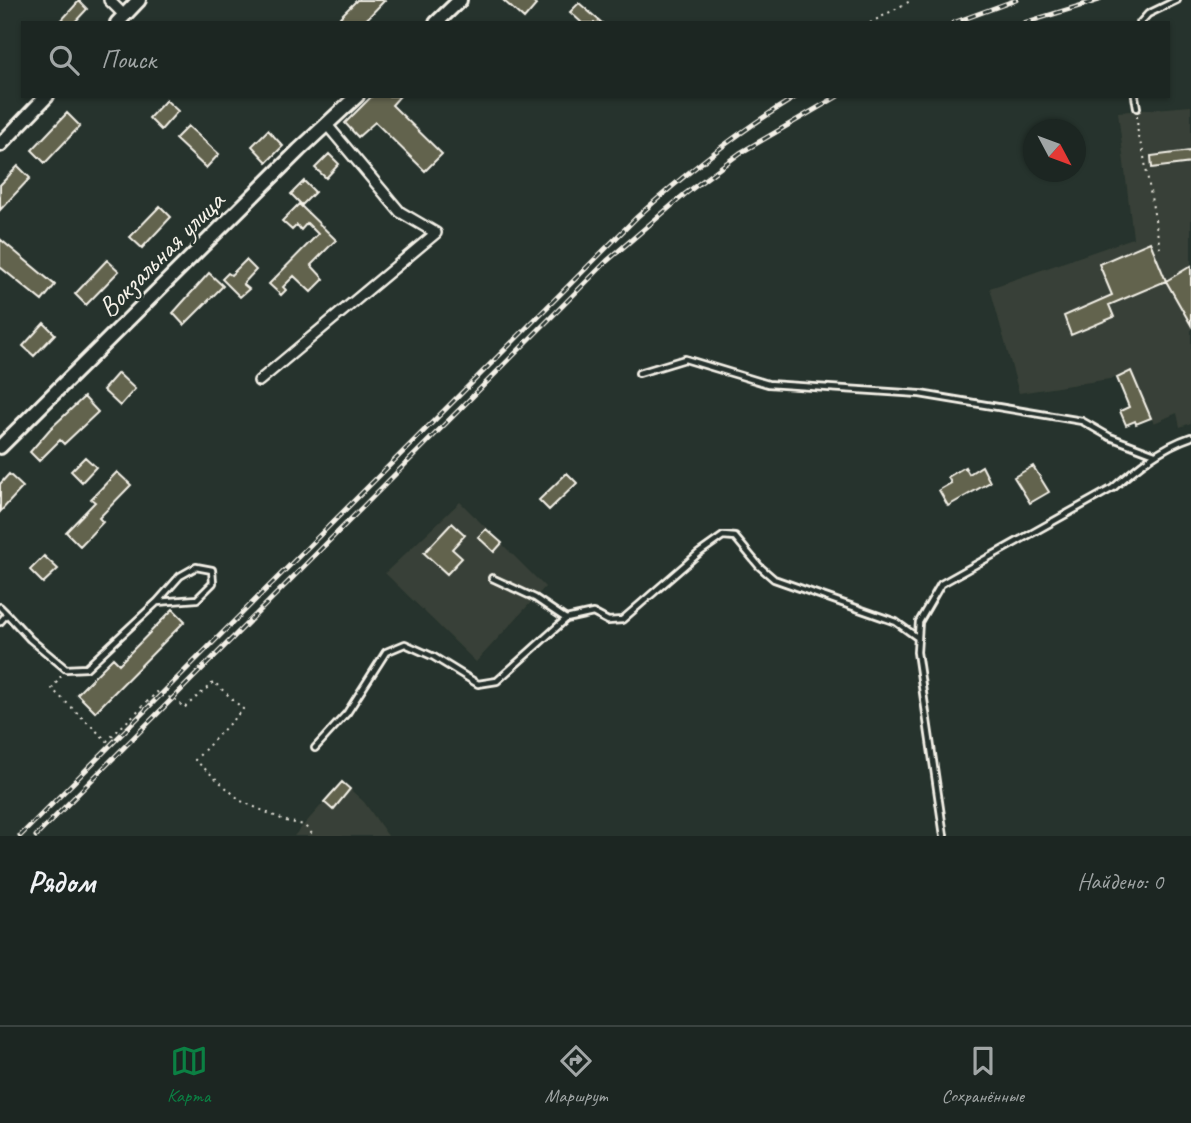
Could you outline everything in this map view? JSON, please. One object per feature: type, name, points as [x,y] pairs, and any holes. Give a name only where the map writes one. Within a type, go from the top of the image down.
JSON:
[{"type":"street","points":[[109,0],[121,19],[139,0]]},
{"type":"street","points":[[438,21],[460,0]]},
{"type":"street","points":[[0,145],[45,98]]},
{"type":"street","name":"Вокзальная улица","points":[[0,447],[355,98]]},
{"type":"street","points":[[259,381],[436,233],[400,212],[327,125]]},
{"type":"lane","points":[[1142,21],[1148,14],[1177,0]]},
{"type":"lane","points":[[1135,98],[1137,108]]},
{"type":"lane","points":[[639,373],[685,359],[768,384],[920,394],[1082,421],[1111,437],[1155,455]]},
{"type":"lane","points":[[944,836],[917,652],[919,622],[941,584],[1113,488],[1173,443],[1191,437]]},
{"type":"lane","points":[[315,748],[346,713],[386,652],[405,644],[434,657],[478,684],[497,681],[566,619],[593,613],[608,621],[622,620],[699,553],[723,536],[735,537],[759,566],[774,579],[896,622],[918,638]]},
{"type":"lane","points":[[0,607],[30,639],[66,669],[86,668],[157,602],[180,576],[196,567],[212,570],[213,583],[197,599],[157,602]]},
{"type":"lane","points":[[492,578],[536,598],[566,619]]},
{"type":"lane","points":[[0,622],[7,614]]},
{"type":"path","points":[[874,21],[912,0]]},
{"type":"path","points":[[1137,108],[1138,137],[1143,150],[1160,248]]},
{"type":"path","points":[[66,669],[52,689],[107,741],[157,692],[160,696],[174,698],[184,708],[214,682],[243,709],[195,760],[241,801],[286,821],[304,825],[314,836]]},
{"type":"shaded area","points":[[1191,106],[1191,423],[1180,427],[1177,413],[1154,423],[1151,418],[1126,425],[1120,411],[1129,406],[1116,378],[1019,393],[990,288],[1133,238],[1118,112]]},
{"type":"shaded area","points":[[460,502],[545,587],[476,662],[385,573]]},
{"type":"shaded area","points":[[342,782],[364,802],[388,836],[294,836]]},
{"type":"building","points":[[357,0],[385,0],[365,21],[345,21],[340,17]]},
{"type":"building","points":[[503,0],[531,0],[536,5],[524,19]]},
{"type":"building","points":[[79,1],[87,9],[76,21],[61,21]]},
{"type":"building","points":[[579,3],[600,21],[580,21],[570,12]]},
{"type":"building","points":[[370,98],[398,98],[392,105],[442,154],[425,171],[375,122],[358,137],[345,123]]},
{"type":"building","points":[[166,100],[178,111],[161,130],[149,118]]},
{"type":"building","points":[[67,113],[80,126],[45,163],[32,150]]},
{"type":"building","points":[[188,126],[219,154],[206,168],[175,139]]},
{"type":"building","points":[[268,130],[283,146],[267,162],[252,146]]},
{"type":"building","points":[[1191,151],[1191,163],[1152,168],[1151,156]]},
{"type":"building","points":[[329,154],[339,164],[326,178],[315,168]]},
{"type":"building","points":[[18,166],[30,178],[0,210],[0,185]]},
{"type":"building","points":[[304,181],[315,192],[302,205],[291,194]]},
{"type":"building","points":[[299,204],[336,240],[311,265],[324,279],[311,292],[294,276],[283,287],[286,290],[281,295],[269,284],[318,234],[307,223],[301,230],[297,225],[292,230],[282,221]]},
{"type":"building","points":[[160,206],[171,217],[142,248],[130,237]]},
{"type":"building","points":[[0,239],[55,285],[42,301],[0,267]]},
{"type":"building","points":[[1150,242],[1166,281],[1109,305],[1114,317],[1071,335],[1064,316],[1112,295],[1099,264]]},
{"type":"building","points":[[107,260],[119,271],[86,305],[75,294]]},
{"type":"building","points":[[246,260],[256,270],[243,284],[249,289],[240,297],[222,279],[228,273],[231,275]]},
{"type":"building","points":[[1191,266],[1191,325],[1166,281]]},
{"type":"building","points":[[209,273],[223,286],[184,325],[173,313]]},
{"type":"building","points":[[44,323],[55,334],[34,356],[23,346]]},
{"type":"building","points":[[1131,371],[1151,418],[1126,425],[1120,411],[1129,407],[1117,378]]},
{"type":"building","points":[[118,373],[135,389],[120,406],[103,390]]},
{"type":"building","points":[[84,397],[98,412],[64,444],[60,440],[39,461],[30,452]]},
{"type":"building","points":[[85,457],[96,467],[82,482],[71,471]]},
{"type":"building","points":[[982,466],[990,482],[948,506],[939,490],[951,483],[948,477],[965,467],[969,474]]},
{"type":"building","points":[[1033,466],[1049,492],[1030,503],[1014,477]]},
{"type":"building","points":[[117,472],[131,485],[99,518],[103,522],[80,546],[66,532],[95,502],[91,499]]},
{"type":"building","points":[[567,473],[577,483],[549,510],[539,500]]},
{"type":"building","points":[[9,474],[23,487],[0,512],[0,484]]},
{"type":"building","points":[[452,523],[465,535],[452,549],[462,558],[447,574],[424,553]]},
{"type":"building","points":[[486,529],[502,543],[494,552],[478,537]]},
{"type":"building","points":[[44,556],[58,569],[43,583],[30,570]]},
{"type":"building","points":[[173,609],[185,621],[95,712],[77,694],[113,658],[119,664]]},
{"type":"building","points":[[342,782],[350,789],[333,810],[324,802]]},
{"type":"railway","points":[[958,21],[1016,0]]},
{"type":"railway","points":[[1031,21],[1099,0]]},
{"type":"railway","points":[[20,836],[637,217],[714,153],[794,98]]},
{"type":"railway","points":[[36,836],[607,261],[685,194],[740,153],[835,98]]}]
